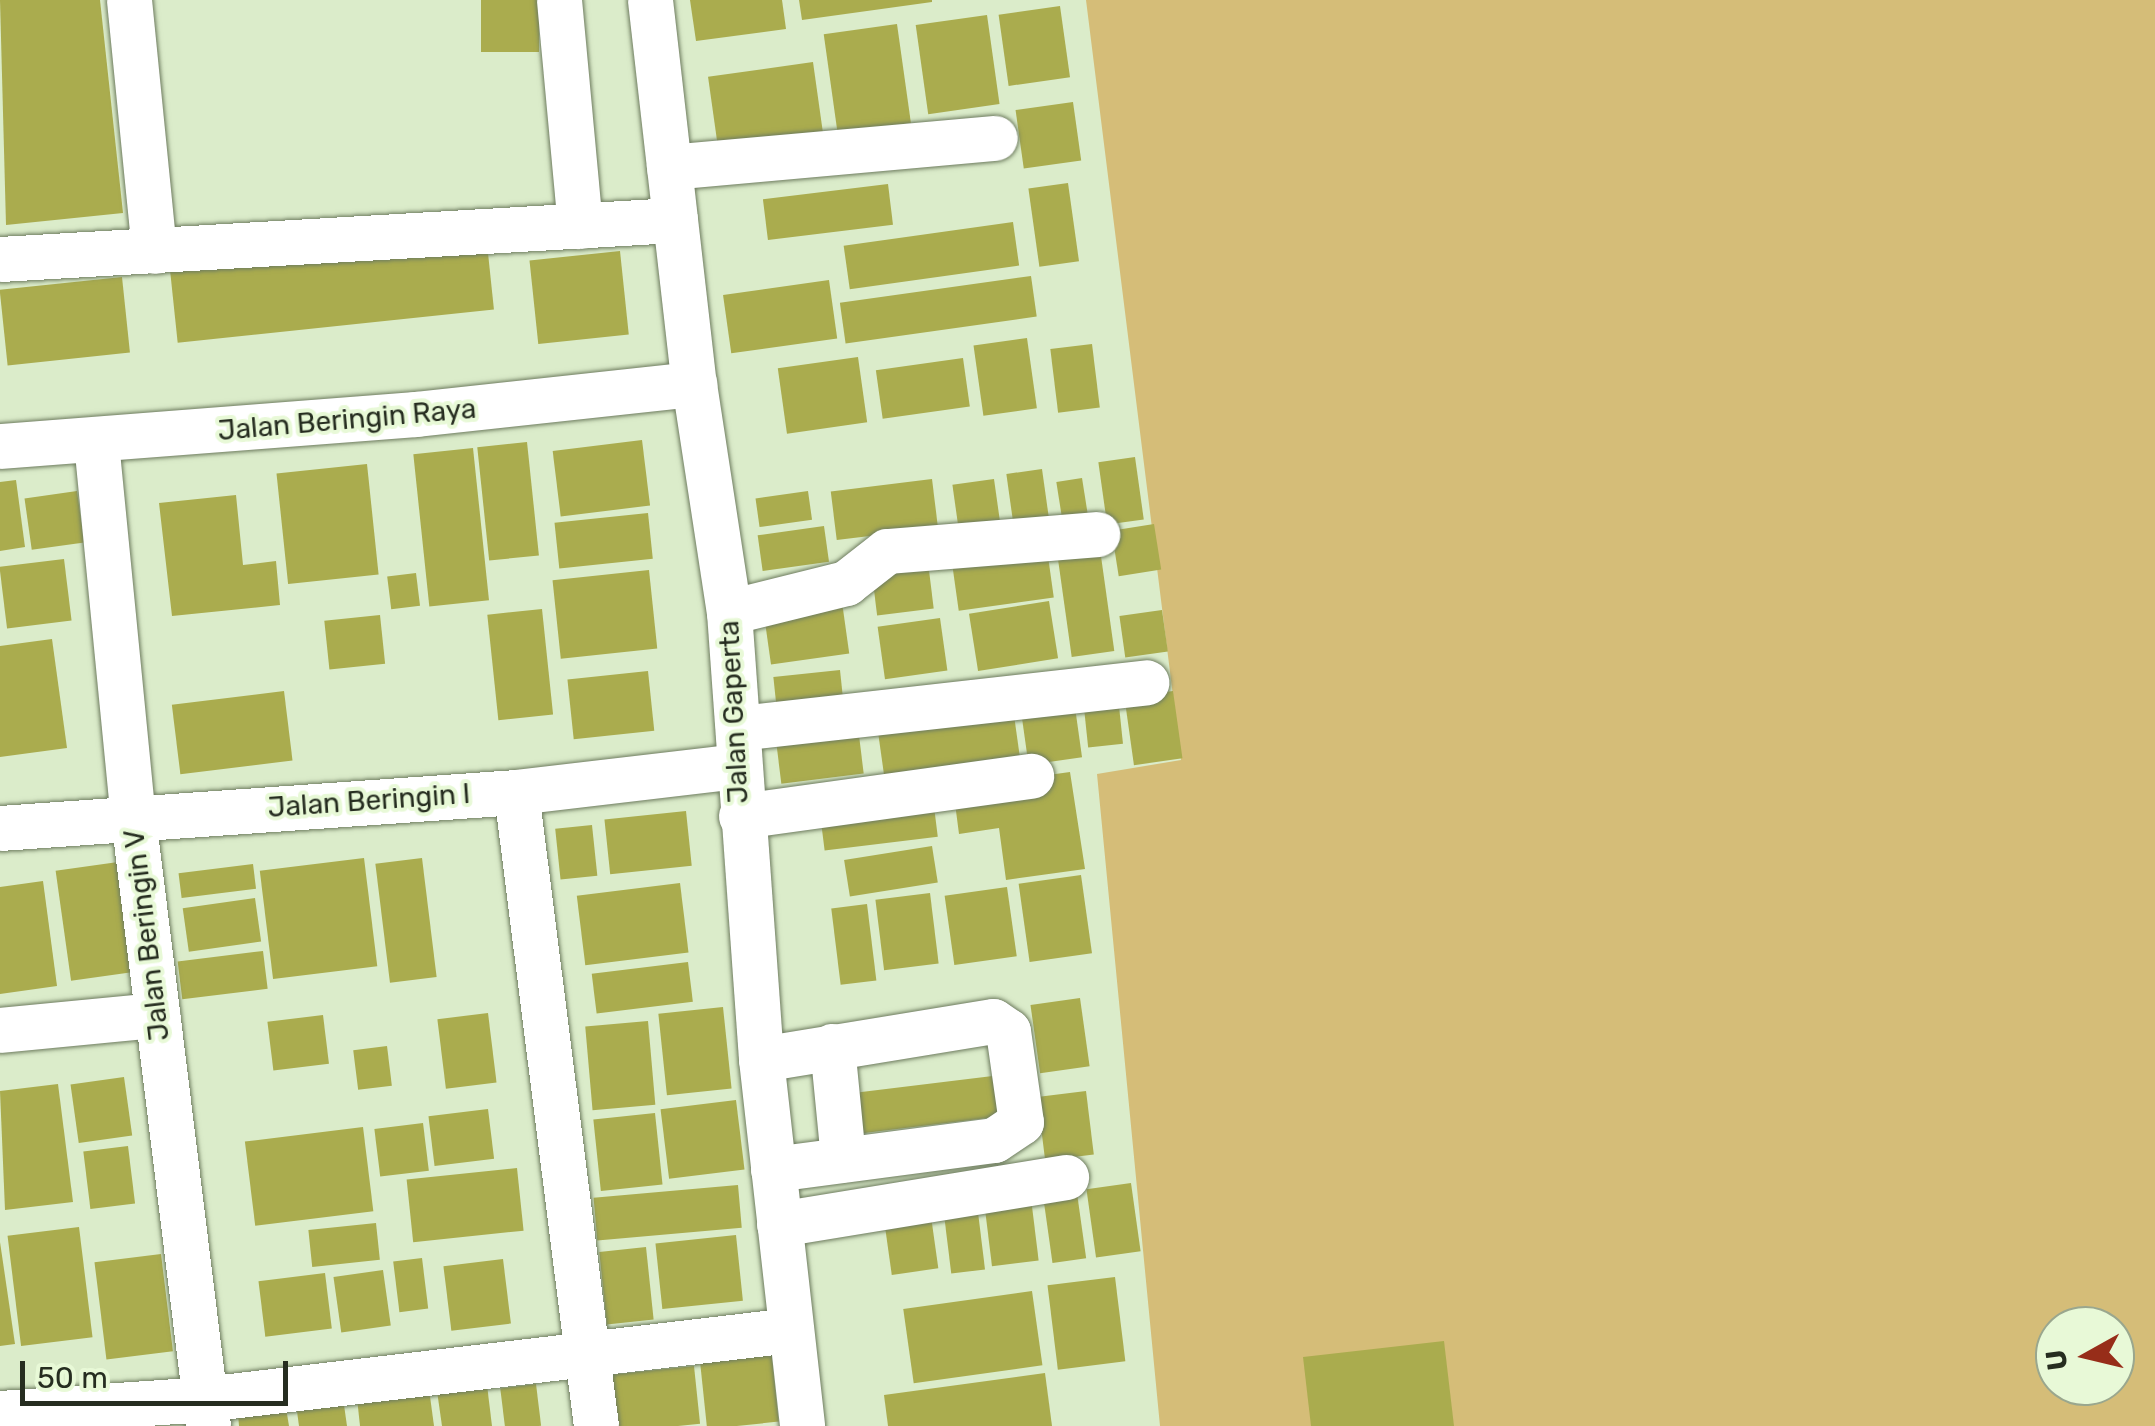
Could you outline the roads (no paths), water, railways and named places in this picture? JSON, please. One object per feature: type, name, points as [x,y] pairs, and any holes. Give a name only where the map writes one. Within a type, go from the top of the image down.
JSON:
[{"type":"street","points":[[129,0],[154,251]]},
{"type":"street","points":[[558,0],[580,226]]},
{"type":"street","name":"Jalan Gaperta","points":[[650,0],[694,384],[729,612],[740,816],[761,1059],[802,1426]]},
{"type":"street","points":[[669,167],[995,138]]},
{"type":"street","points":[[0,260],[675,220]]},
{"type":"street","name":"Jalan Beringin Raya","points":[[0,446],[96,442],[694,384]]},
{"type":"street","name":"Jalan Beringin V","points":[[96,442],[133,816],[206,1413]]},
{"type":"street","points":[[729,612],[846,583],[887,552],[1097,534]]},
{"type":"street","name":"Jalan Beringin I","points":[[0,828],[516,792],[738,747],[1146,682]]},
{"type":"street","points":[[740,816],[1031,776]]},
{"type":"street","points":[[516,792],[596,1426]]},
{"type":"street","points":[[0,1030],[156,1015]]},
{"type":"street","points":[[761,1059],[993,1021],[1008,1031],[1021,1122],[994,1140],[774,1168]]},
{"type":"street","points":[[832,1046],[843,1160]]},
{"type":"street","points":[[779,1224],[1066,1177]]},
{"type":"street","points":[[0,1413],[206,1413],[792,1330]]}]
